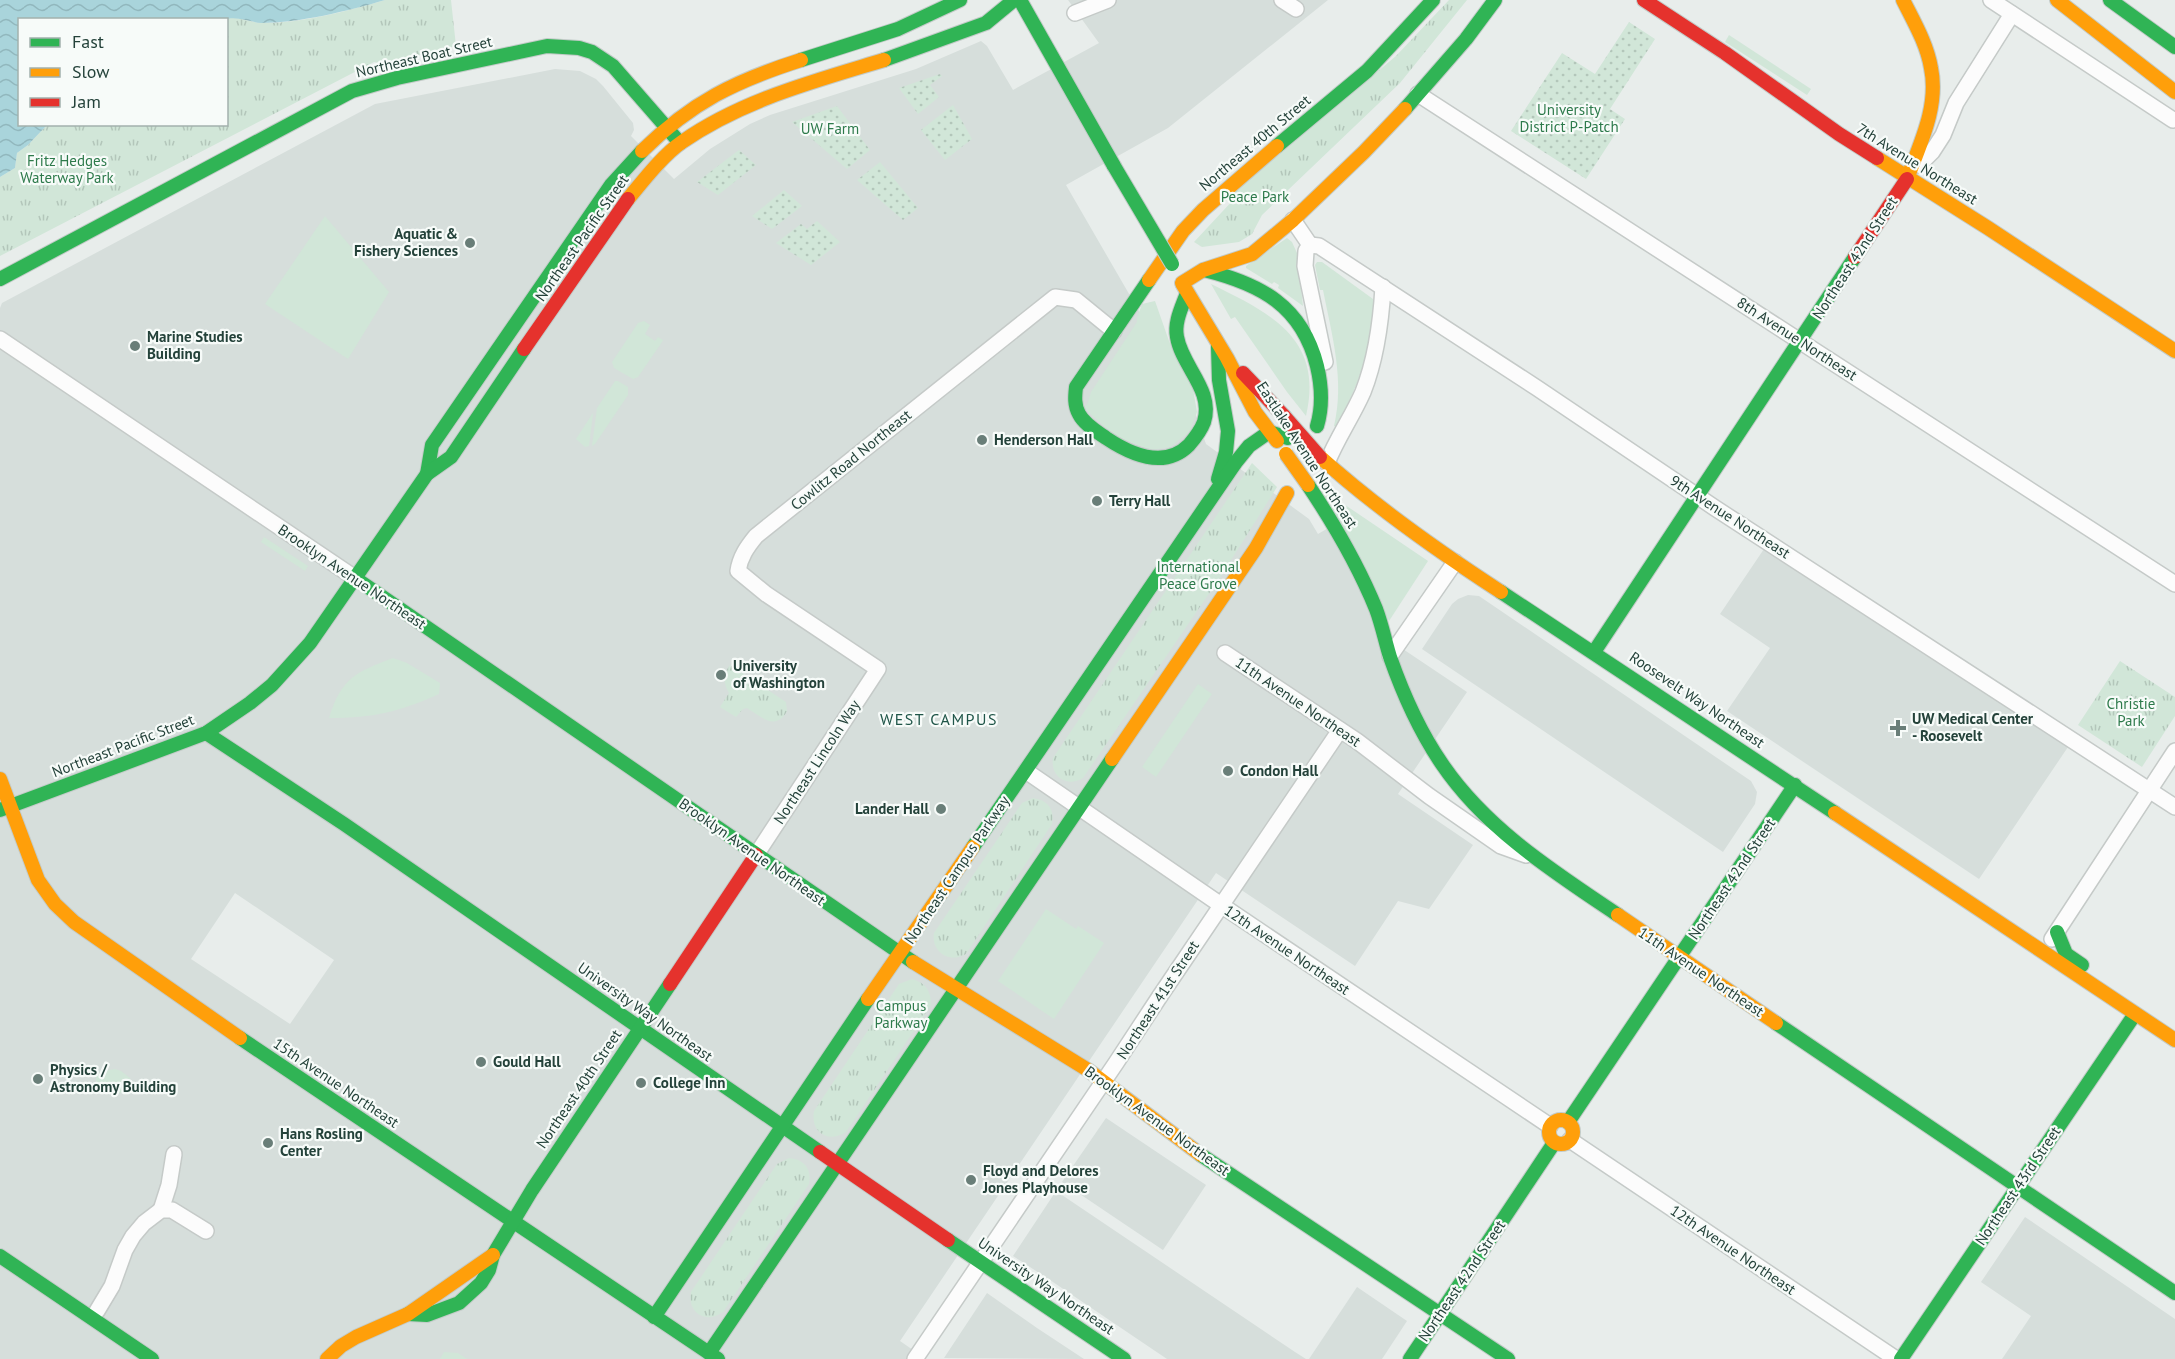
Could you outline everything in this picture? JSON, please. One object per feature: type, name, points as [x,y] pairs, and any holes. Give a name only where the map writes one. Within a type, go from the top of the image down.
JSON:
[{"type":"main road","name":"Northeast Pacific Street","points":[[427,474],[432,445],[582,226],[628,164],[666,127],[707,98],[748,78],[898,29],[960,0]]},
{"type":"main road","name":"Northeast Pacific Street","points":[[5,808],[206,733],[235,715],[278,678],[310,643],[427,474],[451,457],[618,212],[641,183],[680,143],[720,119],[767,97],[907,53],[986,23],[1014,0]]},
{"type":"main road","name":"Eastlake Avenue Northeast","points":[[1020,0],[1184,288],[1227,358],[1255,412],[1334,525],[1361,575],[1382,627],[1390,656],[1428,741],[1452,780],[1482,814],[1532,857]]},
{"type":"main road","name":"Northeast 40th Street","points":[[1184,288],[1178,339],[1201,386],[1205,408],[1200,430],[1186,447],[1177,453],[1157,459],[1136,456],[1083,422],[1075,403],[1076,387],[1183,231],[1199,213],[1231,182],[1357,81],[1399,39],[1433,0]]},
{"type":"main road","points":[[1184,288],[1203,270],[1252,254],[1293,220],[1364,152],[1418,94],[1466,39],[1495,0]]},
{"type":"main road","name":"7th Avenue Northeast","points":[[1644,0],[1907,179],[1988,228],[2175,351]]},
{"type":"main road","points":[[1903,0],[1918,33],[1933,79],[1929,119],[1907,179]]},
{"type":"main road","points":[[2056,0],[2175,92]]},
{"type":"main road","points":[[2110,0],[2175,47]]},
{"type":"main road","name":"Northeast Boat Street","points":[[0,279],[352,91],[396,78],[547,46],[571,46],[595,53],[613,65],[680,143]]},
{"type":"main road","name":"Northeast 42nd Street","points":[[1594,652],[1907,179]]},
{"type":"main road","points":[[1203,270],[1225,274],[1244,281],[1266,292],[1288,309],[1305,333],[1317,365],[1323,403],[1317,426]]},
{"type":"main road","points":[[1216,491],[1226,452],[1228,431],[1219,380],[1218,344]]},
{"type":"main road","name":"Roosevelt Way Northeast","points":[[1227,358],[1324,460],[1361,492],[1455,562],[1795,785],[2175,1040]]},
{"type":"main road","points":[[1269,432],[1284,436],[1302,450],[1324,460]]},
{"type":"main road","name":"Northeast Campus Parkway","points":[[654,1317],[1216,491],[1242,454],[1269,432]]},
{"type":"main road","points":[[713,1356],[836,1164],[1256,548],[1287,493]]},
{"type":"main road","name":"Brooklyn Avenue Northeast","points":[[356,578],[900,954],[1079,1064],[1201,1155],[1508,1359]]},
{"type":"main road","name":"University Way Northeast","points":[[206,733],[344,824],[836,1164],[1124,1359]]},
{"type":"main road","name":"15th Avenue Northeast","points":[[0,779],[5,808],[38,880],[55,904],[69,918],[159,983],[713,1356]]},
{"type":"main road","name":"Northeast 42nd Street","points":[[1568,1122],[1795,785]]},
{"type":"main road","name":"Northeast 40th Street","points":[[408,1314],[427,1315],[459,1303],[471,1294],[485,1276],[493,1255],[531,1190],[756,855]]},
{"type":"main road","name":"11th Avenue Northeast","points":[[1532,857],[2175,1293]]},
{"type":"main road","points":[[2057,932],[2066,954],[2102,979],[2111,998]]},
{"type":"main road","name":"Northeast 43rd Street","points":[[1901,1359],[2135,1014]]},
{"type":"main road","points":[[1558,1120],[1568,1122],[1573,1131],[1570,1140],[1564,1144],[1554,1143],[1549,1135],[1550,1126],[1558,1120]]},
{"type":"main road","name":"Northeast 42nd Street","points":[[1410,1359],[1554,1143]]},
{"type":"main road","points":[[327,1359],[341,1346],[356,1337],[408,1314],[493,1255]]},
{"type":"main road","points":[[0,1256],[152,1359]]},
{"type":"street","points":[[1075,13],[1108,0]]},
{"type":"street","points":[[1282,0],[1296,9]]},
{"type":"street","points":[[1991,0],[2173,120]]},
{"type":"street","name":"Northeast 42nd Street","points":[[1907,179],[1932,152],[1943,135],[1956,103],[2012,14]]},
{"type":"street","name":"8th Avenue Northeast","points":[[1418,94],[2175,585]]},
{"type":"street","points":[[1293,220],[1310,245],[1306,251],[1305,266],[1326,367],[1327,391],[1323,403]]},
{"type":"street","name":"9th Avenue Northeast","points":[[1310,245],[1319,246],[1538,387],[1698,496],[2175,807]]},
{"type":"street","points":[[1324,460],[1355,409],[1368,377],[1377,340],[1383,287]]},
{"type":"street","name":"Cowlitz Road Northeast","points":[[878,669],[754,585],[738,571],[741,557],[749,543],[1055,297],[1076,300],[1114,331]]},
{"type":"street","name":"Brooklyn Avenue Northeast","points":[[0,339],[356,578]]},
{"type":"street","points":[[1390,656],[1455,562]]},
{"type":"street","name":"11th Avenue Northeast","points":[[1226,654],[1340,730],[1501,846],[1532,857]]},
{"type":"street","name":"Northeast Lincoln Way","points":[[756,855],[878,669]]},
{"type":"street","name":"Northeast 41st Street","points":[[915,1359],[1340,730]]},
{"type":"street","points":[[2044,952],[2175,751]]},
{"type":"street","name":"12th Avenue Northeast","points":[[1026,771],[1550,1126]]},
{"type":"street","name":"12th Avenue Northeast","points":[[1570,1140],[1896,1359]]},
{"type":"street","points":[[97,1311],[112,1286],[125,1250],[133,1236],[144,1223],[161,1210],[169,1185],[174,1154]]},
{"type":"street","points":[[161,1210],[172,1210],[206,1232]]},
{"type":"shaded area","name":"University of Washington","points":[[1068,0],[1328,0],[1168,128],[1066,185],[1191,401],[1206,444],[1309,519],[1318,534],[1347,517],[1379,633],[1467,692],[1398,794],[1473,845],[1429,909],[1398,901],[1355,966],[1216,873],[900,1341],[926,1359],[0,1359],[0,308],[2,303],[375,104],[555,69],[580,71],[596,79],[603,86],[633,123],[634,130],[631,136],[674,179],[710,149],[750,124],[770,115],[916,69],[981,41],[987,46],[1013,90],[1099,43]],"holes":[[[235,893],[334,960],[290,1024],[191,959]]]},
{"type":"shaded area","name":"UW Medical Center - Roosevelt","points":[[1766,546],[2070,744],[1979,879],[1727,711],[1770,648],[1720,614]]},
{"type":"shaded area","points":[[1468,595],[1479,596],[1751,781],[1757,792],[1755,804],[1723,852],[1422,649],[1452,604]]},
{"type":"shaded area","points":[[1106,1118],[1206,1185],[1163,1250],[1062,1182]]},
{"type":"shaded area","points":[[1056,1191],[1306,1359],[1167,1359],[1013,1256]]},
{"type":"shaded area","points":[[2025,1217],[2175,1319],[2175,1359],[2002,1359],[2031,1316],[1981,1282]]},
{"type":"shaded area","points":[[1357,1287],[1407,1321],[1382,1359],[1309,1359]]},
{"type":"shaded area","points":[[987,1293],[1037,1328],[1084,1359],[944,1358]]},
{"type":"green space","name":"Fritz Hedges Waterway Park","points":[[385,0],[451,0],[456,46],[385,64],[374,62],[0,256],[0,177],[15,168],[17,153],[46,126],[228,126],[228,18],[276,23],[340,12]]},
{"type":"green space","name":"Peace Park","points":[[1449,0],[1467,0],[1400,83],[1262,215],[1252,234],[1239,242],[1202,247],[1194,242],[1235,198],[1232,194],[1396,56]]},
{"type":"green space","name":"University District P-Patch","points":[[1629,22],[1655,39],[1610,109],[1625,119],[1586,179],[1511,131],[1562,53],[1595,74]]},
{"type":"green space","points":[[1729,35],[1811,89],[1807,95],[1725,42]]},
{"type":"green space","points":[[940,74],[942,76],[930,85],[939,97],[918,114],[899,88]]},
{"type":"green space","points":[[953,105],[972,139],[945,160],[921,130]]},
{"type":"green space","name":"UW Farm","points":[[837,106],[870,150],[847,169],[792,122]]},
{"type":"green space","points":[[739,150],[756,165],[718,195],[697,182]]},
{"type":"green space","name":"UW Farm","points":[[880,162],[918,208],[903,220],[857,180]]},
{"type":"green space","points":[[784,190],[802,206],[772,229],[752,216]]},
{"type":"green space","points":[[325,216],[389,292],[348,359],[265,304]]},
{"type":"green space","points":[[817,221],[840,242],[811,265],[776,243],[801,224],[807,229]]},
{"type":"green space","points":[[1287,238],[1292,242],[1297,253],[1303,306],[1278,288],[1279,285],[1274,282],[1272,284],[1246,268]]},
{"type":"green space","points":[[1317,262],[1322,262],[1373,299],[1368,350],[1358,381],[1336,427],[1334,426],[1338,375],[1323,290],[1320,290],[1315,265]]},
{"type":"green space","points":[[1211,284],[1272,318],[1299,348],[1307,367],[1310,389],[1306,416],[1235,317],[1231,319]]},
{"type":"green space","points":[[1155,301],[1169,341],[1193,389],[1197,412],[1189,432],[1170,447],[1151,450],[1115,436],[1082,406],[1087,405],[1091,392],[1137,322],[1142,304]]},
{"type":"green space","points":[[644,321],[650,325],[645,334],[655,341],[658,337],[663,340],[638,377],[633,379],[614,368],[612,362],[638,323]]},
{"type":"green space","points":[[615,381],[628,387],[628,395],[592,446],[597,408]]},
{"type":"green space","points":[[593,413],[589,446],[585,447],[576,439]]},
{"type":"green space","name":"International Peace Grove","points":[[1252,463],[1277,487],[1221,576],[1083,778],[1071,782],[1061,779],[1054,771],[1053,758]]},
{"type":"green space","points":[[1320,488],[1428,561],[1389,621]]},
{"type":"green space","points":[[264,537],[308,566],[305,571],[261,542]]},
{"type":"green space","points":[[393,658],[407,663],[440,683],[439,694],[386,713],[329,718],[339,694],[352,678]]},
{"type":"green space","name":"Christie Park","points":[[2120,661],[2175,697],[2175,716],[2142,767],[2078,725]]},
{"type":"green space","points":[[730,665],[786,702],[787,711],[783,717],[778,721],[768,720],[747,708],[736,717],[720,707],[729,693],[725,679]]},
{"type":"green space","points":[[1198,684],[1212,694],[1156,777],[1142,767]]},
{"type":"green space","points":[[1033,798],[1049,806],[1053,819],[1052,824],[966,954],[953,958],[942,954],[935,946],[934,933],[1022,803]]},
{"type":"green space","points":[[1046,909],[1076,929],[1078,926],[1104,943],[1054,1019],[998,981]]},
{"type":"green space","name":"Campus Parkway","points":[[912,979],[927,988],[931,1005],[846,1132],[833,1137],[822,1134],[815,1125],[814,1111],[899,984]]},
{"type":"green space","points":[[115,1069],[130,1078],[131,1088],[125,1093],[110,1092],[96,1082],[96,1076],[102,1071]]},
{"type":"green space","points":[[789,1158],[799,1160],[806,1166],[810,1179],[809,1184],[723,1312],[716,1316],[704,1317],[695,1311],[690,1299],[691,1292],[777,1164]]},
{"type":"green space","points":[[444,1352],[458,1353],[467,1359],[440,1359]]},
{"type":"water","points":[[0,0],[385,0],[323,16],[261,23],[233,18],[18,18],[18,126],[46,126],[17,153],[15,168],[0,177]]},
{"type":"traffic: fast","points":[[801,60],[898,29],[960,0]]},
{"type":"traffic: fast","points":[[884,60],[986,23],[1014,0]]},
{"type":"traffic: fast","points":[[1020,0],[1114,166]]},
{"type":"traffic: fast","points":[[1277,146],[1367,71],[1433,0]]},
{"type":"traffic: fast","points":[[1405,109],[1466,39],[1495,0]]},
{"type":"traffic: fast","points":[[2110,0],[2175,47]]},
{"type":"traffic: fast","points":[[0,279],[352,91],[397,78],[547,46],[579,48],[592,52],[613,66],[680,143]]},
{"type":"traffic: fast","points":[[427,474],[432,445],[611,185],[642,151]]},
{"type":"traffic: fast","points":[[1114,166],[1172,264]]},
{"type":"traffic: fast","points":[[1594,652],[1855,257]]},
{"type":"traffic: fast","points":[[1204,270],[1244,282],[1261,291],[1290,313],[1301,328],[1310,345],[1320,381],[1321,404],[1317,426]]},
{"type":"traffic: fast","points":[[1149,280],[1076,387],[1075,394],[1077,411],[1087,424],[1115,444],[1136,454],[1158,458],[1179,453],[1189,445],[1204,422],[1205,399],[1180,348],[1176,331],[1187,293]]},
{"type":"traffic: fast","points":[[1218,347],[1219,380],[1228,431],[1226,452],[1218,479]]},
{"type":"traffic: fast","points":[[0,810],[206,733],[272,685],[310,643],[427,474],[451,457],[524,349]]},
{"type":"traffic: fast","points":[[973,847],[1236,462],[1249,446],[1269,432],[1288,438]]},
{"type":"traffic: fast","points":[[1308,485],[1361,577],[1376,609],[1390,657],[1406,699],[1426,739],[1442,764],[1479,809],[1500,829],[1546,865],[1618,915]]},
{"type":"traffic: fast","points":[[355,578],[913,962]]},
{"type":"traffic: fast","points":[[1501,592],[1835,813]]},
{"type":"traffic: fast","points":[[206,733],[344,824],[820,1152]]},
{"type":"traffic: fast","points":[[709,1353],[1112,759]]},
{"type":"traffic: fast","points":[[1568,1122],[1795,785]]},
{"type":"traffic: fast","points":[[2057,932],[2066,954],[2082,965]]},
{"type":"traffic: fast","points":[[408,1314],[427,1315],[459,1303],[481,1283],[489,1270],[493,1255],[532,1190],[670,984]]},
{"type":"traffic: fast","points":[[654,1317],[868,999]]},
{"type":"traffic: fast","points":[[1901,1359],[2135,1014]]},
{"type":"traffic: fast","points":[[1776,1023],[2175,1293]]},
{"type":"traffic: fast","points":[[240,1038],[718,1359]]},
{"type":"traffic: fast","points":[[1410,1359],[1554,1143]]},
{"type":"traffic: fast","points":[[1201,1155],[1508,1359]]},
{"type":"traffic: fast","points":[[948,1240],[1124,1359]]},
{"type":"traffic: fast","points":[[0,1256],[152,1359]]},
{"type":"traffic: slow","points":[[1903,0],[1920,33],[1933,82],[1927,125],[1907,179]]},
{"type":"traffic: slow","points":[[2057,0],[2175,92]]},
{"type":"traffic: slow","points":[[642,151],[679,119],[716,95],[755,76],[801,60]]},
{"type":"traffic: slow","points":[[628,199],[668,154],[705,127],[729,114],[780,93],[884,60]]},
{"type":"traffic: slow","points":[[1182,283],[1203,270],[1252,254],[1293,220],[1405,109]]},
{"type":"traffic: slow","points":[[1149,280],[1183,231],[1203,210],[1277,146]]},
{"type":"traffic: slow","points":[[1877,158],[2175,351]]},
{"type":"traffic: slow","points":[[1183,285],[1227,358],[1255,412],[1277,441]]},
{"type":"traffic: slow","points":[[1286,454],[1308,485]]},
{"type":"traffic: slow","points":[[1320,457],[1408,528],[1501,592]]},
{"type":"traffic: slow","points":[[1112,759],[1256,548],[1287,493]]},
{"type":"traffic: slow","points":[[0,779],[38,880],[55,904],[74,922],[240,1038]]},
{"type":"traffic: slow","points":[[1835,813],[2175,1040]]},
{"type":"traffic: slow","points":[[868,999],[973,847]]},
{"type":"traffic: slow","points":[[1618,915],[1776,1023]]},
{"type":"traffic: slow","points":[[913,962],[1088,1070],[1201,1155]]},
{"type":"traffic: slow","points":[[1561,1120],[1570,1123],[1573,1132],[1570,1141],[1561,1144],[1552,1141],[1549,1132],[1552,1123],[1561,1120]]},
{"type":"traffic: slow","points":[[327,1359],[341,1346],[356,1337],[408,1314],[493,1255]]},
{"type":"traffic: jam","points":[[1644,0],[1877,158]]},
{"type":"traffic: jam","points":[[1855,257],[1907,179]]},
{"type":"traffic: jam","points":[[524,349],[628,199]]},
{"type":"traffic: jam","points":[[1243,373],[1284,416]]},
{"type":"traffic: jam","points":[[1284,416],[1320,457]]},
{"type":"traffic: jam","points":[[670,984],[756,855]]},
{"type":"traffic: jam","points":[[820,1152],[948,1240]]},
{"type":"place","name":"Aquatic & Fishery Sciences","points":[[470,243]]},
{"type":"place","name":"Marine Studies Building","points":[[135,346]]},
{"type":"place","name":"Henderson Hall","points":[[982,440]]},
{"type":"place","name":"Terry Hall","points":[[1097,501]]},
{"type":"place","name":"University of Washington","points":[[721,675]]},
{"type":"place","name":"UW Medical Center - Roosevelt","points":[[1898,728]]},
{"type":"place","name":"Condon Hall","points":[[1228,771]]},
{"type":"place","name":"Lander Hall","points":[[941,809]]},
{"type":"place","name":"Gould Hall","points":[[481,1062]]},
{"type":"place","name":"Physics / Astronomy Building","points":[[38,1079]]},
{"type":"place","name":"College Inn","points":[[641,1083]]},
{"type":"place","name":"Hans Rosling Center","points":[[268,1143]]},
{"type":"place","name":"Floyd and Delores Jones Playhouse","points":[[971,1180]]},
{"type":"district","name":"WEST CAMPUS","points":[[939,719]]}]
